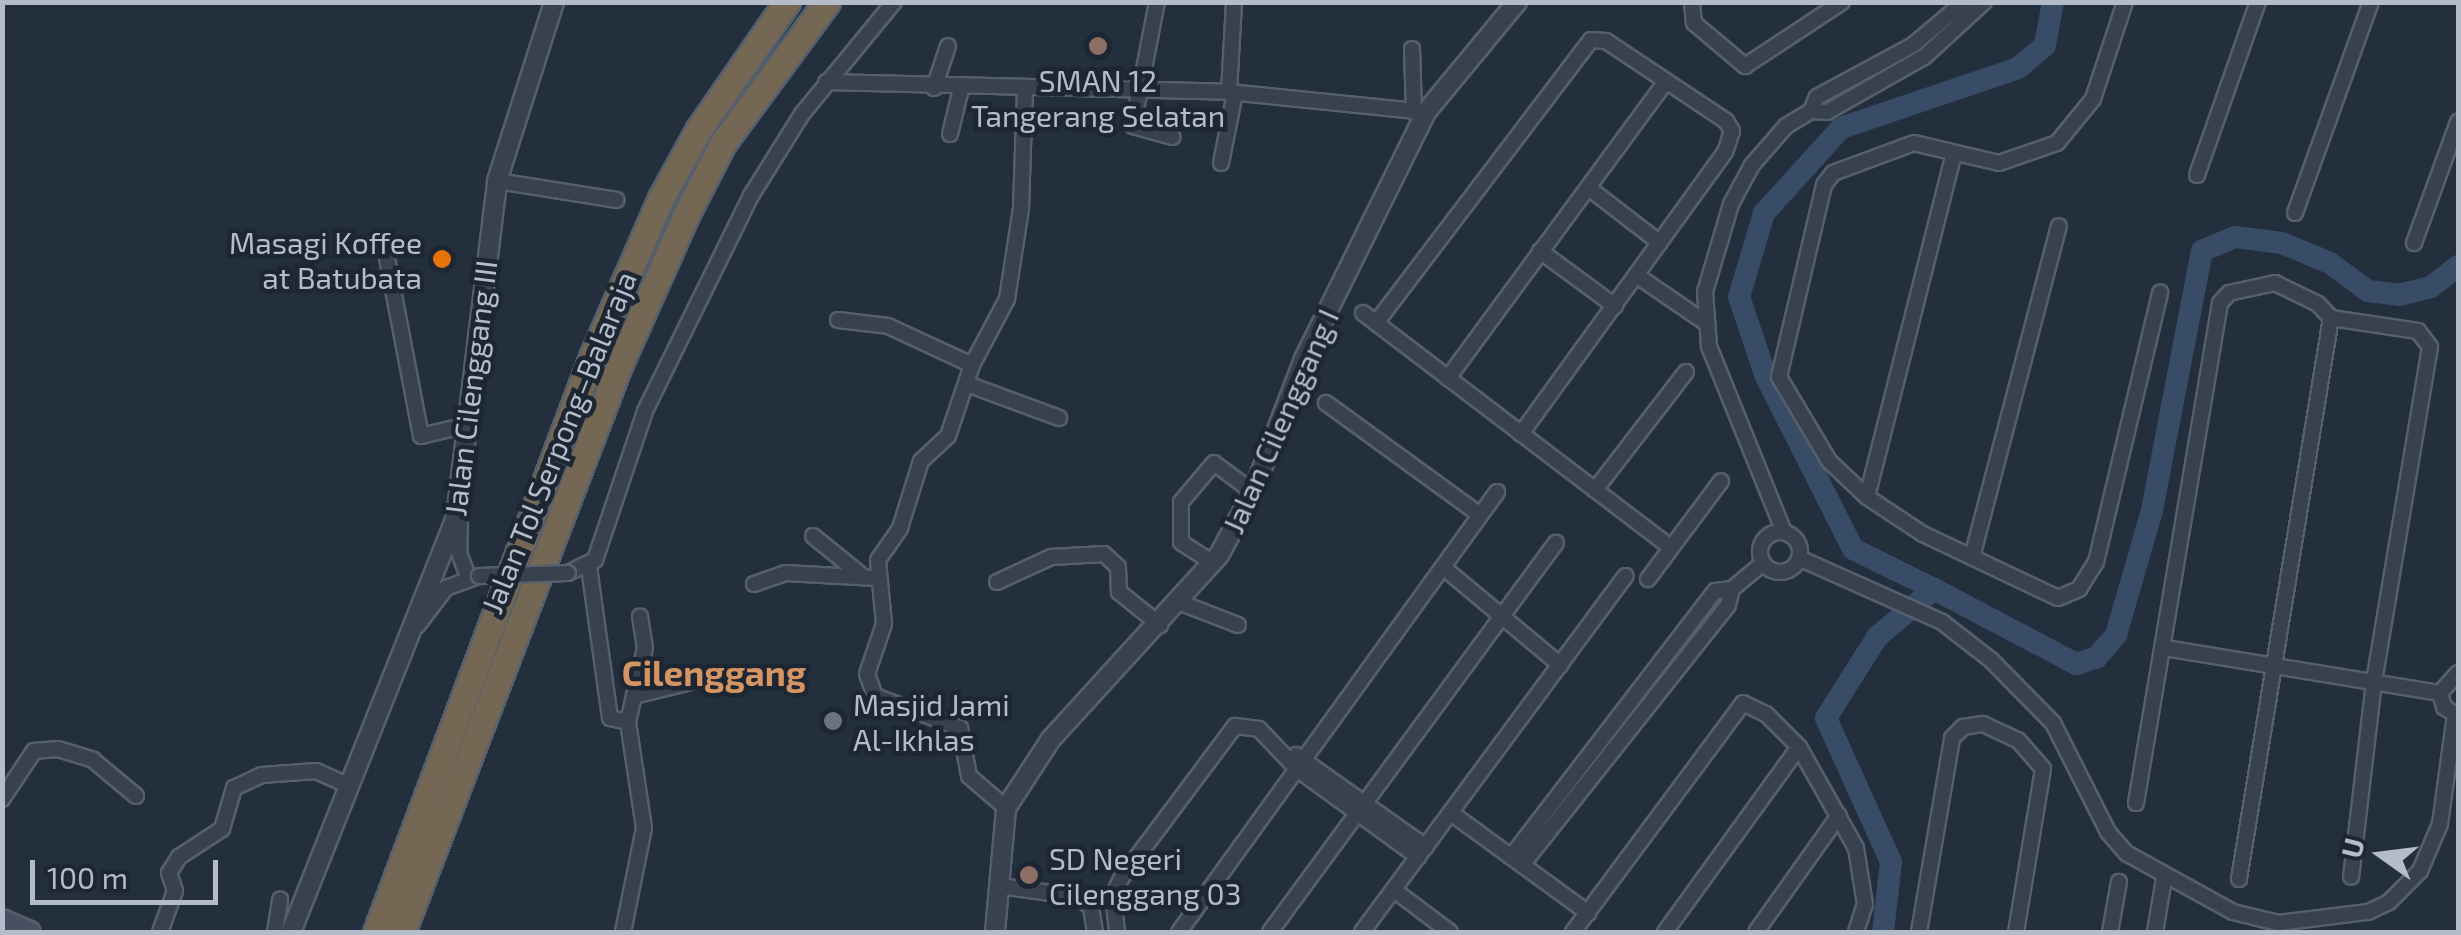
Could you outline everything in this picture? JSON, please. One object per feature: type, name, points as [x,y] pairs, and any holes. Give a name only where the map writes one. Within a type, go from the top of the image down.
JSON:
[{"type":"highway","name":"Jalan Tol Serpong–Balaraja","points":[[376,932],[578,392],[661,198],[698,129],[788,2]]},
{"type":"highway","name":"Jalan Tol Serpong–Balaraja","points":[[402,932],[611,386],[688,212],[734,128],[826,2]]},
{"type":"main road","points":[[2,920],[30,932]]},
{"type":"street","name":"Jalan Cilenggang III","points":[[291,932],[416,627],[460,500],[497,181],[554,2]]},
{"type":"street","points":[[628,722],[610,718],[590,568],[645,412],[710,274],[773,159],[826,82],[894,2]]},
{"type":"street","points":[[1157,2],[1144,90],[1133,126],[1174,137]]},
{"type":"street","points":[[1221,164],[1232,92],[1234,2]]},
{"type":"street","name":"Jalan Cilenggang I","points":[[995,932],[1006,808],[1051,739],[1181,603],[1213,563],[1252,492],[1304,359],[1420,112],[1517,2]]},
{"type":"street","points":[[1692,2],[1694,23],[1745,66],[1820,8],[1842,2]]},
{"type":"street","points":[[1811,112],[1817,97],[1913,44],[1964,2]]},
{"type":"street","points":[[2126,2],[2093,99],[2057,143],[1999,162],[1914,143],[1842,167],[1824,185],[1779,377],[1829,461],[1867,497],[1972,557],[2058,598],[2085,583],[2096,562],[2160,293]]},
{"type":"street","points":[[2197,175],[2258,2]]},
{"type":"street","points":[[2295,214],[2371,2]]},
{"type":"street","points":[[1800,558],[1798,542],[1784,532],[1715,366],[1706,323],[1707,281],[1731,204],[1752,164],[1786,126],[1811,112],[1827,112],[1924,57],[1980,4]]},
{"type":"street","points":[[1376,323],[1581,46],[1606,41],[1732,130],[1725,152],[1521,434]]},
{"type":"street","points":[[934,88],[948,46]]},
{"type":"street","points":[[826,82],[1024,91],[1232,92],[1420,112],[1412,49]]},
{"type":"street","points":[[1448,378],[1665,82]]},
{"type":"street","points":[[950,134],[961,88]]},
{"type":"street","points":[[867,576],[900,528],[920,461],[948,436],[970,385],[972,364],[1007,300],[1020,209],[1024,91]]},
{"type":"street","points":[[2414,243],[2458,122]]},
{"type":"street","points":[[1867,497],[1954,154]]},
{"type":"street","points":[[497,181],[617,200]]},
{"type":"street","points":[[1590,189],[1660,243]]},
{"type":"street","points":[[1972,557],[2060,226]]},
{"type":"street","points":[[1540,251],[1615,306]]},
{"type":"street","points":[[387,258],[421,436],[471,424]]},
{"type":"street","points":[[1636,276],[1706,323]]},
{"type":"street","points":[[2136,803],[2220,304],[2229,293],[2276,283],[2318,304],[2330,318],[2418,331],[2430,347],[2374,682],[2351,877]]},
{"type":"street","points":[[1363,313],[1671,548]]},
{"type":"street","points":[[2238,879],[2330,318]]},
{"type":"street","points":[[838,320],[888,326],[972,364]]},
{"type":"street","points":[[1595,490],[1686,372]]},
{"type":"street","points":[[970,385],[1058,418]]},
{"type":"street","points":[[1326,404],[1480,515]]},
{"type":"street","points":[[1213,563],[1181,542],[1181,502],[1214,463],[1252,492]]},
{"type":"street","points":[[1648,579],[1721,480]]},
{"type":"street","points":[[1179,932],[1496,492]]},
{"type":"street","points":[[460,500],[459,553],[473,576]]},
{"type":"street","points":[[1517,861],[1728,604],[1732,589],[1763,563],[1764,540],[1784,532]]},
{"type":"street","points":[[813,536],[867,576],[884,624],[868,664],[869,690],[956,724],[969,776],[1006,808]]},
{"type":"street","points":[[1270,932],[1504,618],[1556,542]]},
{"type":"street","points":[[996,582],[1052,557],[1104,554],[1118,567],[1119,592],[1160,625]]},
{"type":"street","points":[[1800,558],[1942,622],[2054,723],[2108,832],[2164,879],[2233,912],[2278,923],[2347,918],[2388,902],[2420,871],[2436,840],[2457,716],[2440,693],[2165,648]]},
{"type":"street","points":[[1763,563],[1783,572],[1800,558]]},
{"type":"street","points":[[1443,566],[1560,665]]},
{"type":"street","points":[[416,627],[446,588],[473,576],[568,573],[590,568]]},
{"type":"street","points":[[754,584],[786,573],[867,576]]},
{"type":"street","points":[[1362,932],[1625,576]]},
{"type":"street","points":[[1181,603],[1238,625]]},
{"type":"street","points":[[622,932],[644,828],[628,722],[644,648],[640,616]]},
{"type":"street","points":[[2440,693],[2458,673]]},
{"type":"street","points":[[634,696],[698,680]]},
{"type":"street","points":[[1573,932],[1737,705],[1755,706],[1799,747],[1839,814],[1864,882],[1856,932]]},
{"type":"street","points":[[1117,932],[1113,896],[1122,877],[1228,731],[1244,724],[1259,729],[1422,852]]},
{"type":"street","points":[[1919,932],[1952,738],[1972,724],[2005,732],[2042,769],[2016,932]]},
{"type":"street","points":[[1665,932],[1799,747]]},
{"type":"street","points":[[2,799],[34,751],[58,749],[93,760],[136,796]]},
{"type":"street","points":[[160,932],[175,891],[169,872],[180,857],[222,829],[234,788],[262,774],[316,771],[349,786]]},
{"type":"street","points":[[1451,813],[1588,913]]},
{"type":"street","points":[[1756,932],[1839,814]]},
{"type":"street","points":[[2155,932],[2164,879]]},
{"type":"street","points":[[2110,932],[2119,882]]},
{"type":"street","points":[[1000,886],[1079,897],[1091,908],[1094,932]]},
{"type":"street","points":[[1394,890],[1450,932]]},
{"type":"street","points":[[275,932],[280,899]]},
{"type":"waterway","points":[[1883,932],[1891,862],[1826,718],[1877,637],[1934,589],[1853,549],[1766,377],[1739,297],[1764,213],[1841,128],[2018,68],[2045,45],[2053,2]]},
{"type":"waterway","points":[[1934,589],[2076,664],[2097,657],[2116,635],[2152,510],[2202,251],[2235,237],[2282,243],[2330,263],[2368,291],[2399,295],[2431,287],[2458,266]]},
{"type":"place","name":"SMAN 12 Tangerang Selatan","points":[[1098,46]]},
{"type":"place","name":"Masagi Koffee at Batubata","points":[[442,259]]},
{"type":"place","name":"Masjid Jami Al-Ikhlas","points":[[833,721]]},
{"type":"place","name":"SD Negeri Cilenggang 03","points":[[1029,875]]},
{"type":"district","name":"Cilenggang","points":[[714,672]]}]
